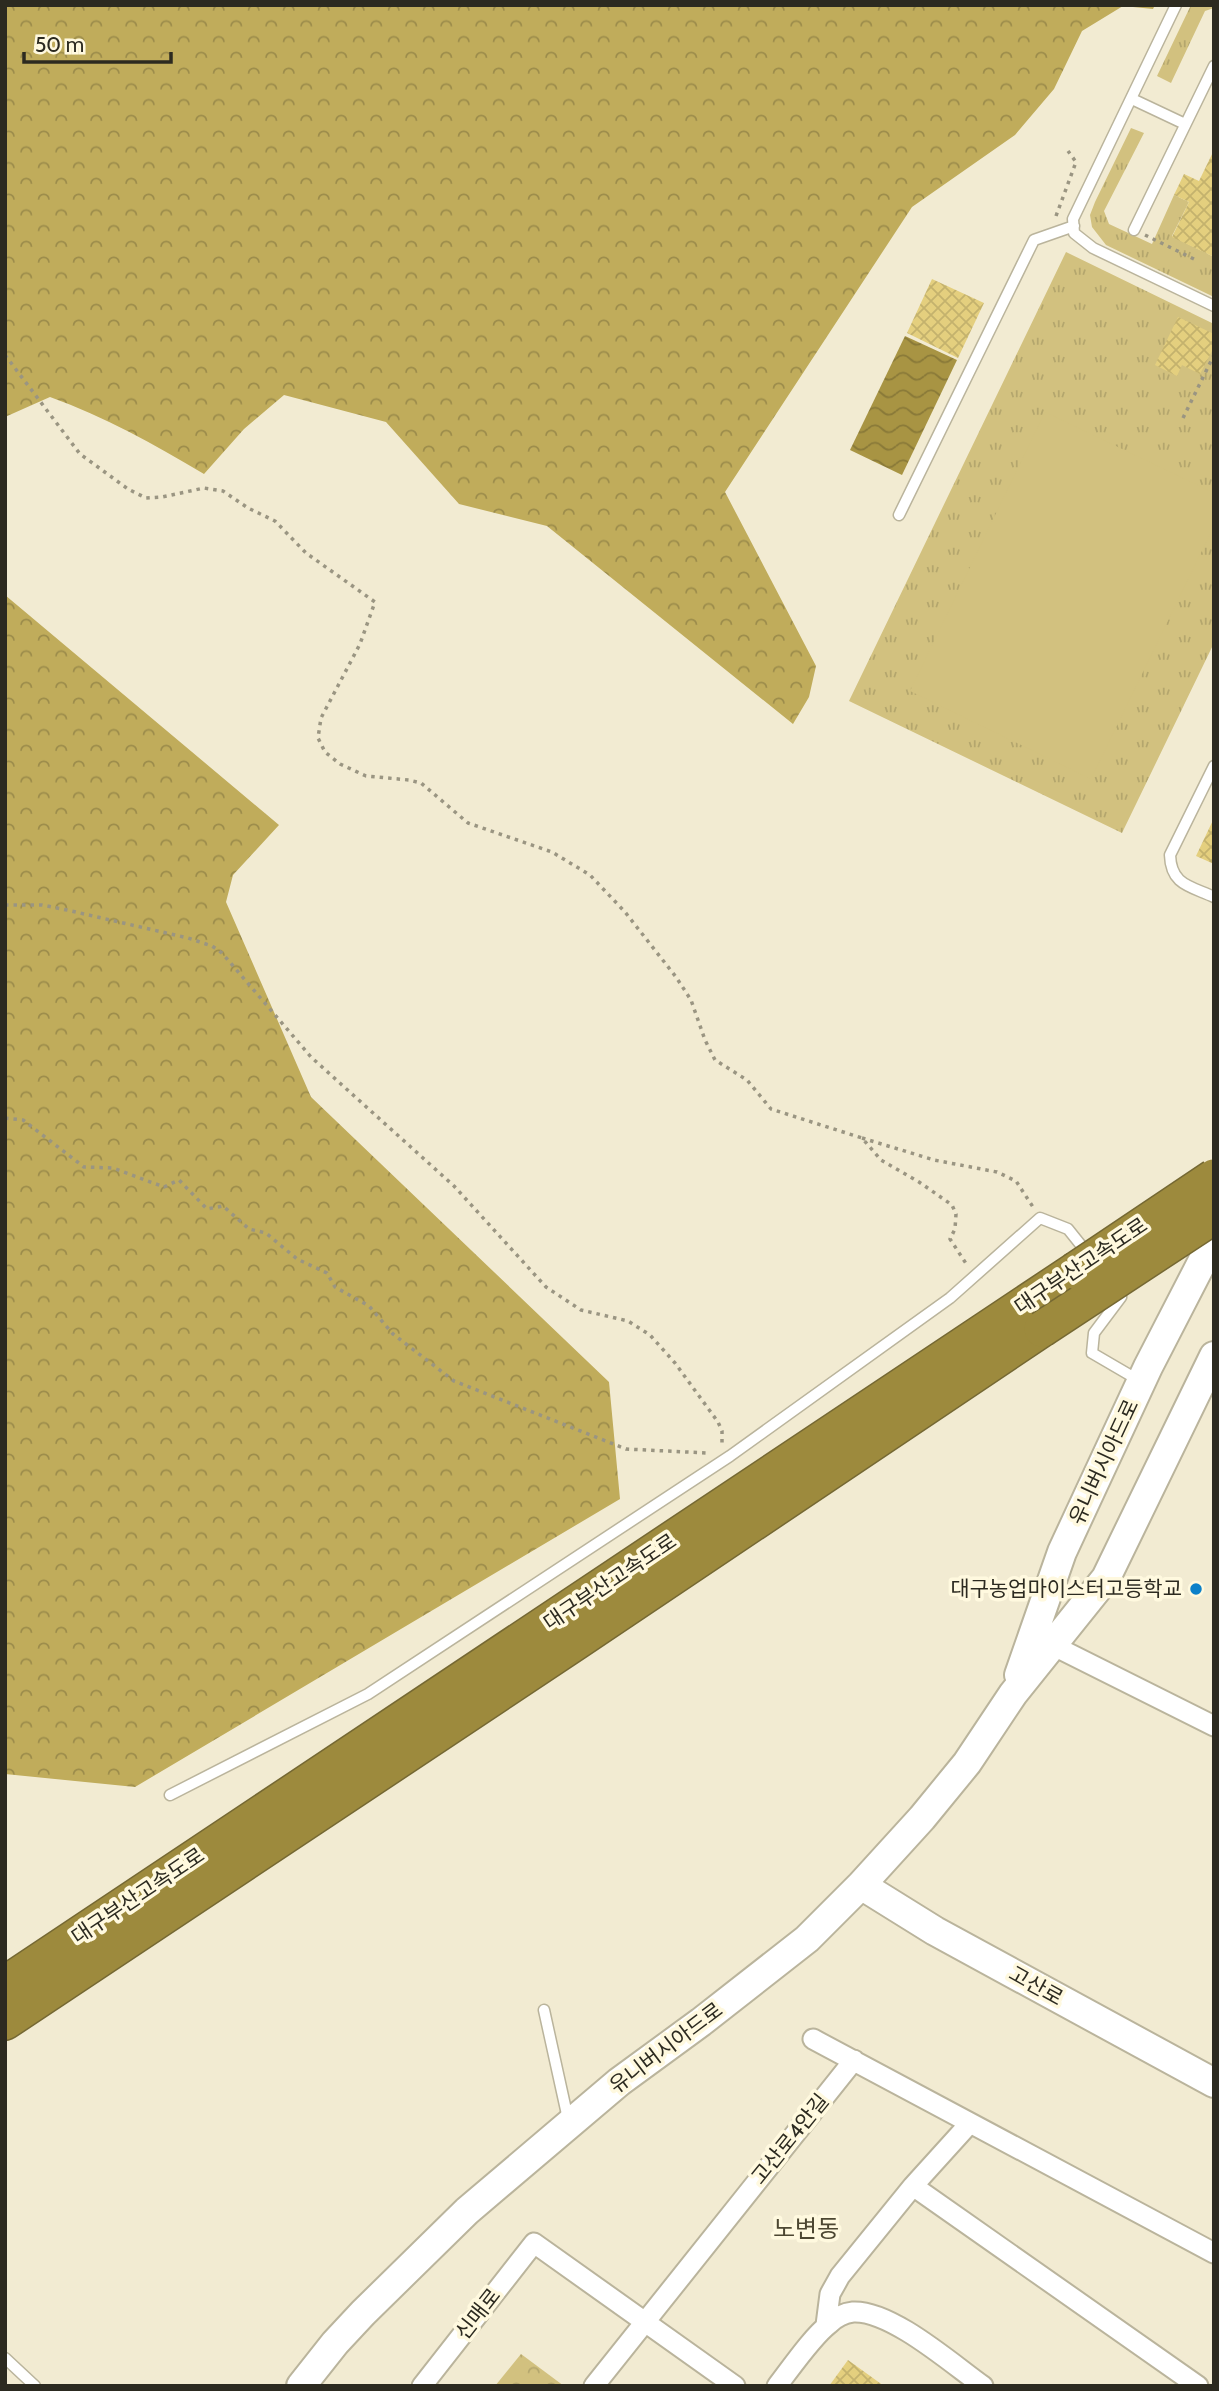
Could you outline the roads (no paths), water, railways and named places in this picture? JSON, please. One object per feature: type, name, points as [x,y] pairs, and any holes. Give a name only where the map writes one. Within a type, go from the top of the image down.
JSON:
[{"type":"highway","name":"대구부산고속도로","points":[[5,2022],[456,1703],[1093,1272],[1214,1177]]},
{"type":"highway","name":"대구부산고속도로","points":[[567,1629],[1042,1329],[1214,1216]]},
{"type":"highway","name":"대구부산고속도로","points":[[5,1984],[456,1703]]},
{"type":"main road","name":"유니버시아드로","points":[[1013,1694],[1062,1552],[1142,1382],[1214,1239]]},
{"type":"main road","name":"유니버시아드로","points":[[301,2386],[335,2343],[467,2211],[618,2082],[701,2022],[807,1939],[922,1818],[967,1763],[1013,1694],[1106,1578],[1214,1356]]},
{"type":"main road","name":"고산로","points":[[861,1885],[935,1931],[1214,2083]]},
{"type":"street","points":[[1052,1645],[1214,1726]]},
{"type":"street","points":[[813,2039],[1214,2253]]},
{"type":"street","name":"고산로4안길","points":[[594,2386],[854,2060]]},
{"type":"street","points":[[826,2325],[830,2294],[840,2276],[970,2123]]},
{"type":"street","points":[[914,2186],[1198,2386]]},
{"type":"street","name":"신매로","points":[[422,2386],[534,2243],[644,2321]]},
{"type":"street","points":[[777,2386],[826,2325],[853,2312],[888,2321],[910,2333],[983,2386]]},
{"type":"street","points":[[644,2321],[734,2386]]},
{"type":"lane","points":[[1176,5],[1073,219],[1074,233],[1093,248],[1214,306]]},
{"type":"lane","points":[[1133,230],[1214,66]]},
{"type":"lane","points":[[1132,99],[1185,124]]},
{"type":"lane","points":[[899,515],[1034,240],[1074,226]]},
{"type":"lane","points":[[1214,766],[1170,855],[1170,871],[1180,882],[1214,897]]},
{"type":"lane","points":[[170,1795],[368,1694],[730,1456],[950,1298],[1040,1218],[1068,1229],[1093,1272],[1121,1297],[1094,1333],[1092,1353],[1142,1382]]},
{"type":"lane","points":[[544,2010],[569,2124]]},
{"type":"lane","points":[[5,2358],[35,2386]]},
{"type":"water","points":[[905,336],[957,360],[902,475],[850,450]]},
{"type":"place","name":"대구농업마이스터고등학교","points":[[1196,1589]]},
{"type":"district","name":"노변동","points":[[806,2229]]}]
